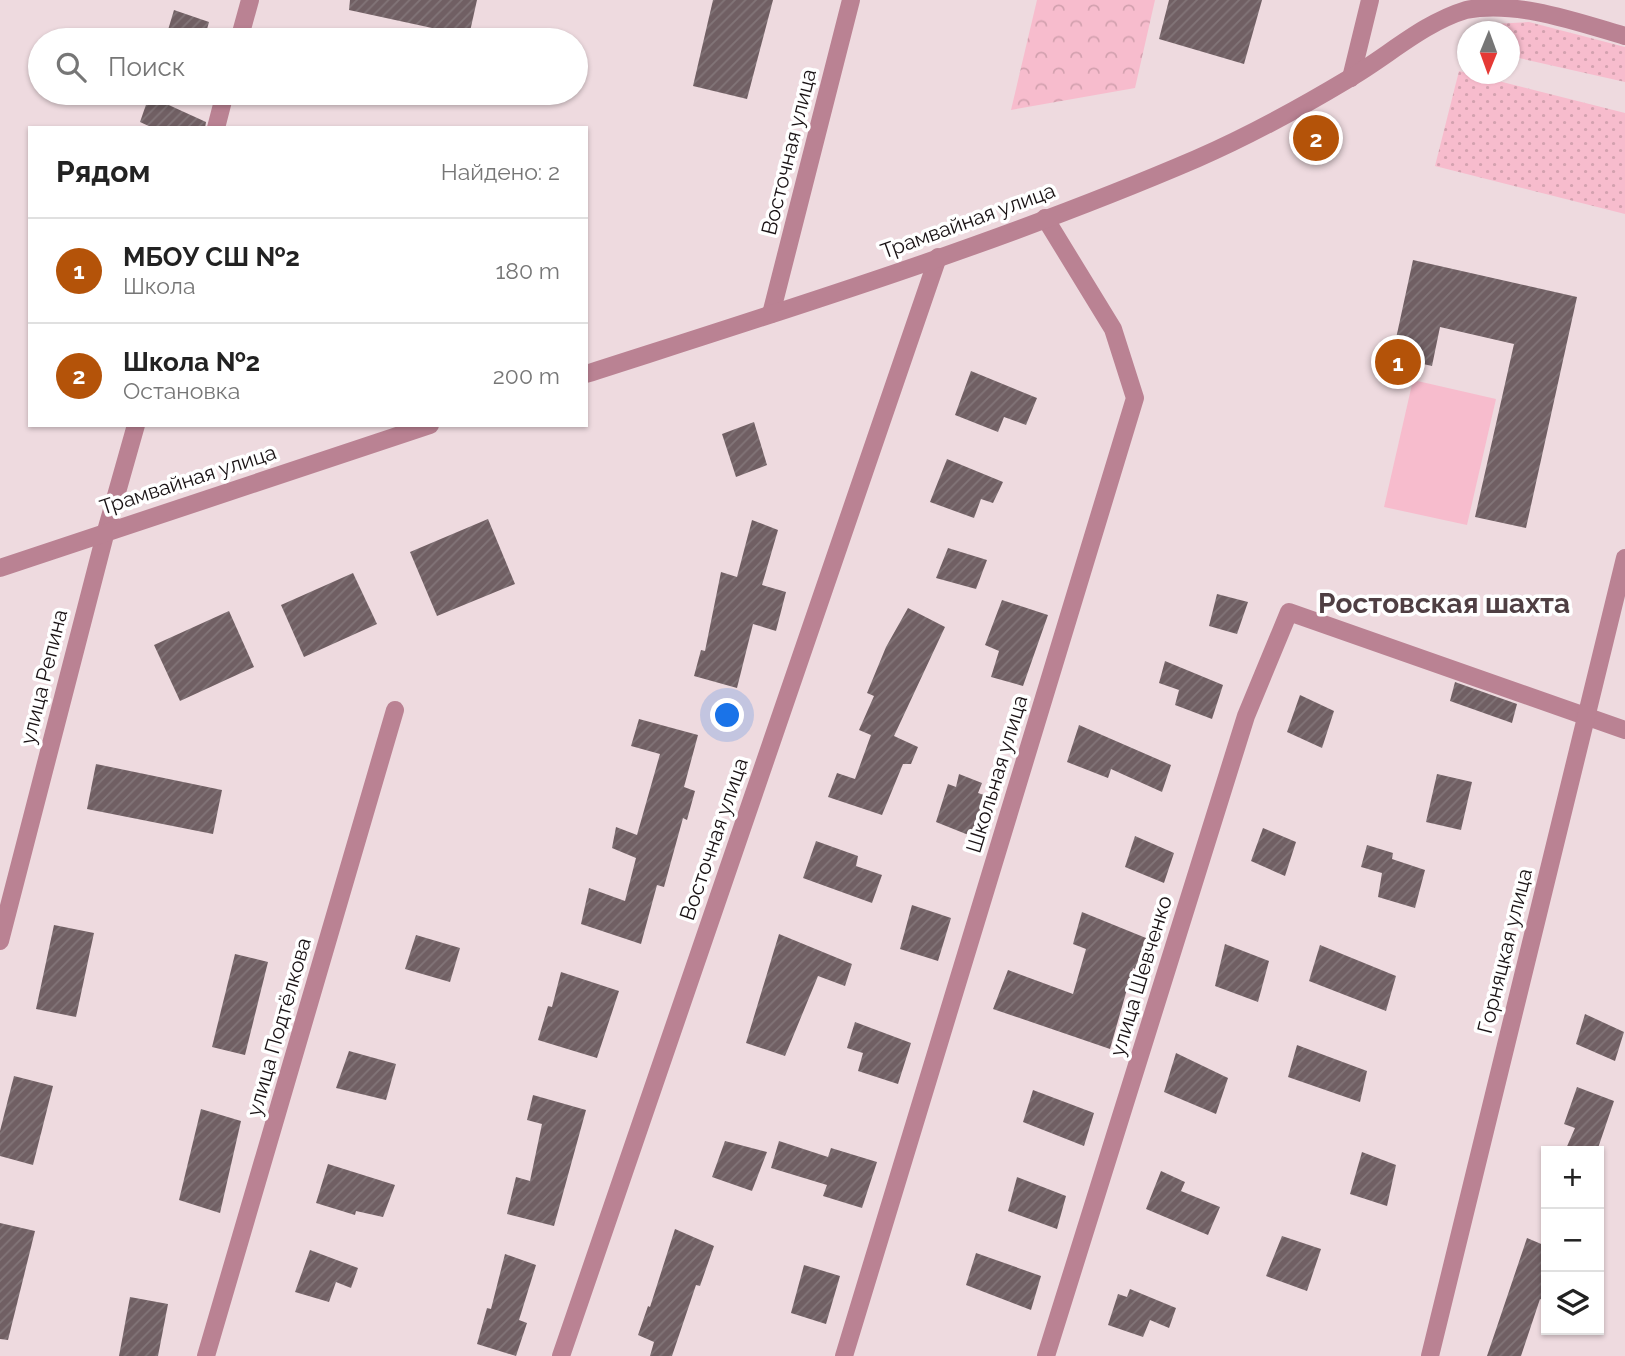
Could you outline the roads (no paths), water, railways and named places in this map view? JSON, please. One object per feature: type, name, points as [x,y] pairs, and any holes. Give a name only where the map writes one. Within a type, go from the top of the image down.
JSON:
[{"type":"street","points":[[242,28],[250,0]]},
{"type":"street","name":"Восточная улица","points":[[771,314],[850,0]]},
{"type":"street","points":[[1352,78],[1370,0]]},
{"type":"street","name":"Трамвайная улица","points":[[588,373],[938,257],[1197,158],[1257,130],[1352,78],[1432,24],[1465,11],[1487,6],[1542,13],[1625,36]]},
{"type":"street","points":[[217,126],[222,105]]},
{"type":"street","name":"Школьная улица","points":[[844,1356],[1135,398],[1113,329],[1045,218]]},
{"type":"street","name":"Восточная улица","points":[[561,1356],[938,257]]},
{"type":"street","name":"улица Репина","points":[[0,942],[135,427]]},
{"type":"street","name":"Трамвайная улица","points":[[0,568],[424,427]]},
{"type":"street","name":"Горняцкая улица","points":[[1430,1356],[1625,558]]},
{"type":"street","name":"улица Шевченко","points":[[1046,1356],[1246,716],[1289,612],[1586,715]]},
{"type":"street","name":"улица Подтёлкова","points":[[206,1356],[396,710]]},
{"type":"street","points":[[1586,715],[1625,730]]},
{"type":"place","name":"Школа №2","points":[[1316,138]]},
{"type":"place","name":"МБОУ СШ №2","points":[[1398,362]]},
{"type":"district","name":"Ростовская шахта","points":[[1444,603]]}]
